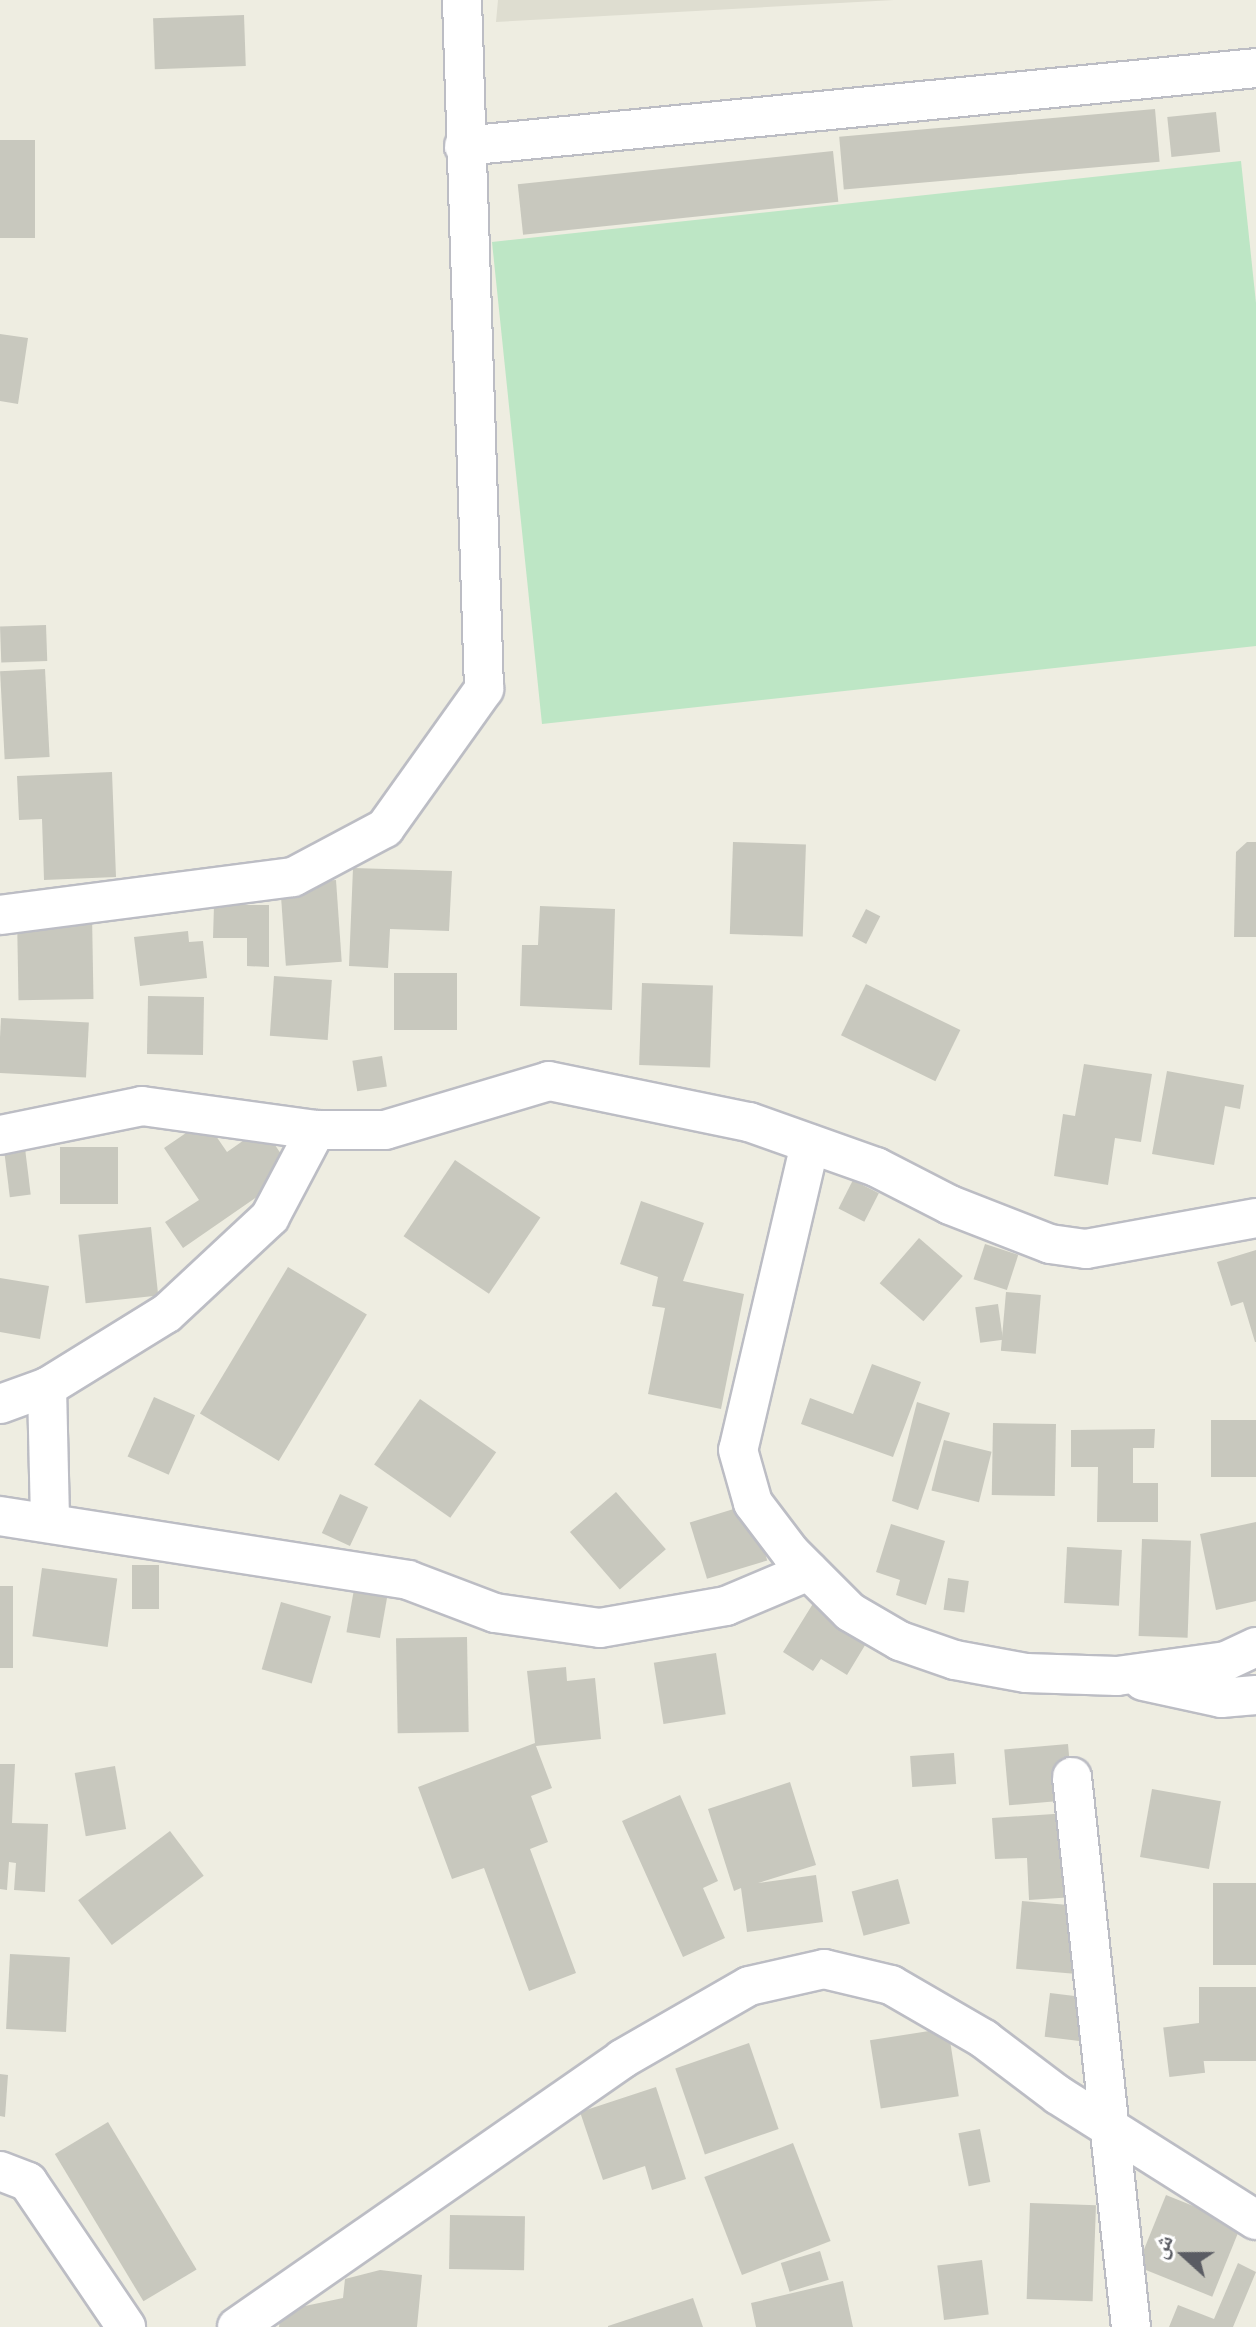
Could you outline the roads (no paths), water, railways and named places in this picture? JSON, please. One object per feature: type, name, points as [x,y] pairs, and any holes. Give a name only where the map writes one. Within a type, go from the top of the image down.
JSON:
[{"type":"street","points":[[0,915],[293,877],[385,828],[484,689],[464,146],[462,0]]},
{"type":"street","points":[[464,146],[1256,68]]},
{"type":"street","points":[[0,1135],[80,1124],[142,1106],[316,1130],[385,1130],[549,1081],[749,1122],[810,1144],[1050,1244],[1086,1249],[1256,1218]]},
{"type":"street","points":[[0,1404],[47,1387],[167,1313],[270,1217],[316,1130]]},
{"type":"street","points":[[810,1144],[738,1450],[753,1503],[809,1571],[850,1612],[900,1641],[941,1655],[1026,1673],[1117,1676],[1226,1661],[1256,1647]]},
{"type":"street","points":[[47,1387],[50,1523]]},
{"type":"street","points":[[0,1516],[408,1580],[495,1613],[600,1628],[726,1606],[809,1571]]},
{"type":"street","points":[[1117,1676],[1221,1698],[1256,1695]]},
{"type":"street","points":[[1072,1777],[1131,2327]]},
{"type":"street","points":[[237,2327],[622,2059],[749,1986],[824,1969],[891,1985],[984,2039],[1108,2126],[1256,2220]]},
{"type":"street","points":[[0,2171],[28,2182],[60,2223],[109,2311],[126,2327]]}]
